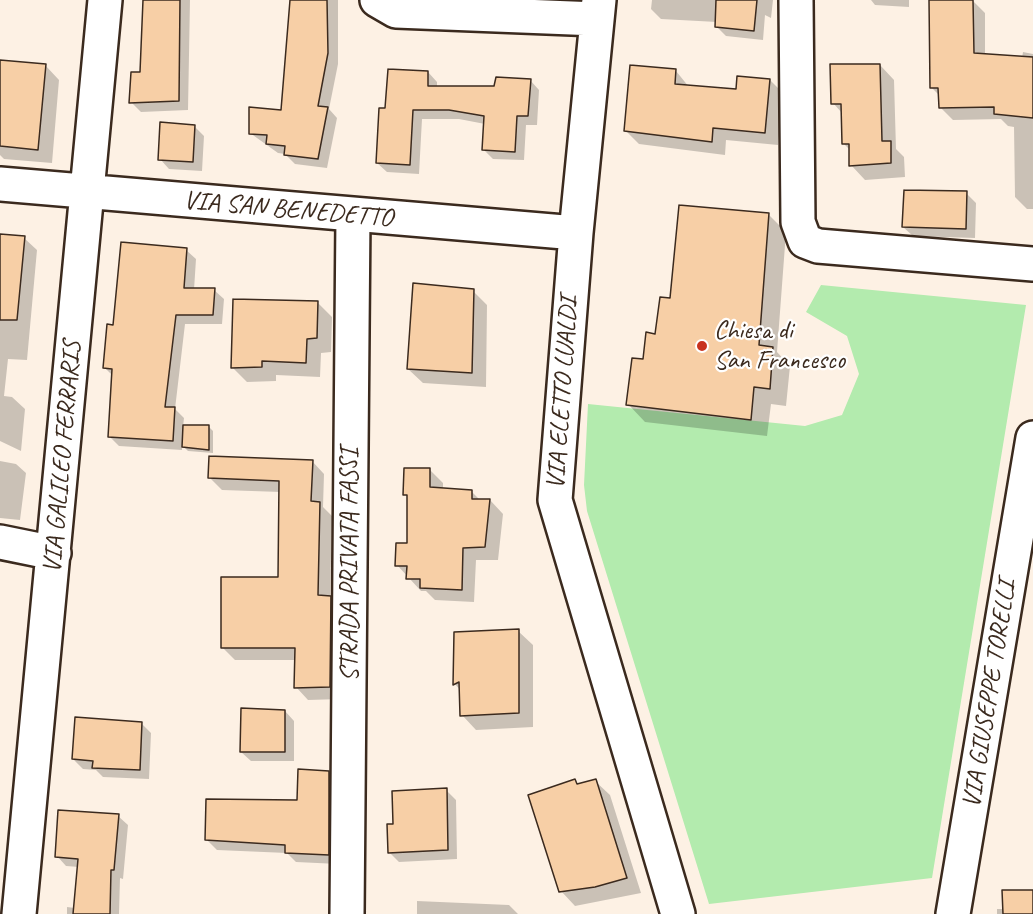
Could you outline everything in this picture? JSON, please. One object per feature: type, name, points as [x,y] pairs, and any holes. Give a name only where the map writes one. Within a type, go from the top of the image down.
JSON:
[{"type":"street","name":"VIA GALILEO FERRARIS","points":[[19,914],[105,0]]},
{"type":"street","points":[[377,0],[396,11],[598,10]]},
{"type":"street","points":[[796,0],[798,222],[806,241],[818,246],[1033,264]]},
{"type":"street","name":"VIA ELETTO LUALDI","points":[[598,10],[576,233],[555,500],[678,914]]},
{"type":"street","name":"VIA SAN BENEDETTO","points":[[0,184],[88,194],[576,233]]},
{"type":"street","name":"STRADA PRIVATA FASSI","points":[[347,914],[353,215]]},
{"type":"street","name":"VIA GIUSEPPE TORELLI","points":[[954,914],[1033,438]]},
{"type":"street","points":[[0,542],[54,553]]},
{"type":"green space","points":[[821,285],[1026,305],[932,878],[709,904],[587,511],[584,485],[588,404],[805,426],[842,415],[859,374],[847,336],[806,312]]},
{"type":"building","points":[[143,0],[180,0],[179,101],[129,103],[131,72],[140,72]]},
{"type":"building","points":[[290,0],[327,0],[328,53],[318,106],[328,107],[318,159],[284,155],[285,146],[266,144],[267,135],[249,134],[249,107],[281,110]]},
{"type":"building","points":[[716,0],[757,0],[754,31],[715,27]]},
{"type":"building","points":[[929,0],[973,0],[974,53],[1033,57],[1033,118],[994,114],[994,107],[939,108],[938,88],[930,88]]},
{"type":"building","points":[[0,60],[46,64],[38,150],[0,146]]},
{"type":"building","points":[[830,64],[880,64],[882,141],[891,141],[891,163],[849,166],[849,144],[842,144],[841,104],[831,104]]},
{"type":"building","points":[[630,65],[676,69],[675,84],[736,89],[737,76],[770,79],[765,133],[713,128],[712,142],[624,131]]},
{"type":"building","points":[[388,69],[428,71],[428,86],[494,86],[496,77],[531,79],[528,116],[517,116],[515,152],[482,150],[484,116],[449,110],[413,110],[410,165],[376,163],[379,108],[385,108]]},
{"type":"building","points":[[160,122],[195,125],[193,162],[158,160]]},
{"type":"building","points":[[904,190],[967,191],[966,229],[902,227]]},
{"type":"building","name":"Chiesa di San Francesco","points":[[679,205],[769,213],[759,345],[773,347],[770,389],[754,387],[751,420],[626,405],[632,358],[643,359],[646,332],[655,334],[660,297],[670,298]]},
{"type":"building","points":[[0,234],[25,236],[17,320],[0,320]]},
{"type":"building","points":[[121,242],[187,248],[184,288],[215,288],[213,315],[176,315],[165,407],[175,407],[173,441],[108,437],[112,369],[103,368],[107,324],[113,325]]},
{"type":"building","points":[[413,283],[474,289],[472,373],[407,369]]},
{"type":"building","points":[[233,299],[318,301],[317,338],[307,339],[306,363],[262,361],[262,367],[231,368]]},
{"type":"building","points":[[183,425],[209,425],[209,450],[182,447]]},
{"type":"building","points":[[209,456],[313,460],[311,501],[320,502],[318,595],[331,596],[330,687],[294,688],[295,648],[221,648],[221,577],[278,577],[279,481],[208,478]]},
{"type":"building","points":[[404,468],[430,468],[430,487],[472,490],[472,499],[490,499],[485,547],[463,548],[462,590],[420,588],[420,579],[406,579],[407,566],[395,566],[396,543],[407,543],[407,495],[403,495]]},
{"type":"building","points":[[519,629],[519,713],[460,716],[459,682],[453,685],[454,632]]},
{"type":"building","points":[[241,708],[285,710],[285,752],[240,752]]},
{"type":"building","points":[[75,717],[142,722],[140,770],[92,768],[93,761],[72,759]]},
{"type":"building","points":[[298,769],[329,771],[329,855],[285,853],[285,845],[205,840],[206,799],[297,800]]},
{"type":"building","points":[[575,779],[577,784],[596,779],[627,878],[595,887],[559,892],[528,795]]},
{"type":"building","points":[[447,788],[448,850],[388,853],[387,824],[393,824],[392,791]]},
{"type":"building","points":[[58,810],[119,814],[114,870],[111,870],[110,914],[73,914],[78,859],[55,857]]},
{"type":"building","points":[[1002,890],[1033,890],[1033,914],[1003,914]]},
{"type":"place","name":"Chiesa di San Francesco","points":[[702,346]]}]
